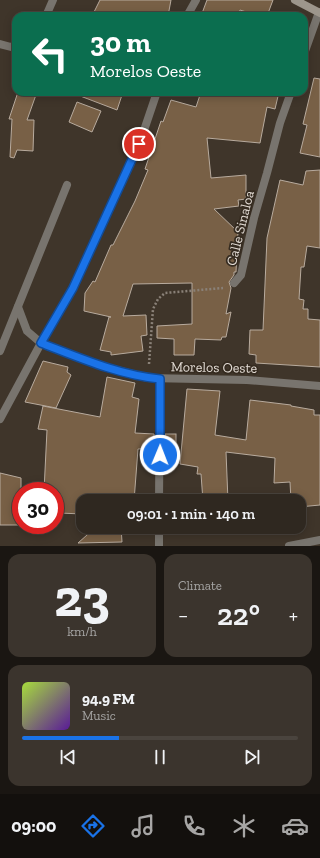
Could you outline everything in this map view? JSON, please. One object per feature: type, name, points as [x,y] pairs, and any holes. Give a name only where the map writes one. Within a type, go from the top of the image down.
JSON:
[{"type":"street","points":[[48,12],[53,0]]},
{"type":"street","points":[[189,12],[196,0]]},
{"type":"street","points":[[295,0],[319,13],[308,43]]},
{"type":"street","points":[[0,44],[12,47]]},
{"type":"street","points":[[0,419],[73,288],[139,144],[156,96]]},
{"type":"street","name":"Calle Sinaloa","points":[[234,283],[241,275],[254,218],[268,173],[280,123],[290,96]]},
{"type":"street","points":[[0,350],[66,185]]},
{"type":"street","points":[[18,307],[27,331],[41,343]]},
{"type":"street","name":"Morelos Oeste","points":[[41,343],[101,366],[148,378],[248,380],[320,386]]},
{"type":"street","points":[[159,494],[160,379]]},
{"type":"street","points":[[159,534],[159,546]]},
{"type":"street","points":[[289,546],[320,540]]},
{"type":"path","name":"Calle Sinaloa","points":[[148,378],[153,309],[158,298],[165,293],[226,288],[234,283]]},
{"type":"building","points":[[100,0],[171,0],[169,12],[94,12]]},
{"type":"building","points":[[207,0],[273,0],[268,12],[246,12],[240,10],[239,12],[202,12]]},
{"type":"building","points":[[314,78],[320,79],[320,157],[300,153],[307,125],[303,124]]},
{"type":"building","points":[[17,96],[36,96],[27,120],[34,120],[33,151],[17,150],[14,158],[10,157],[12,119],[9,119]]},
{"type":"building","points":[[80,96],[122,96],[117,110]]},
{"type":"building","points":[[200,96],[278,96],[275,109],[267,107],[260,143],[207,138],[211,178],[246,175],[246,199],[238,200],[239,206],[214,209],[238,232],[236,272],[234,272],[234,275],[229,282],[231,288],[226,314],[231,312],[226,337],[222,337],[221,340],[195,339],[194,355],[174,355],[174,339],[157,338],[157,326],[192,324],[192,283],[133,284],[123,316],[146,315],[147,335],[141,336],[143,351],[111,355],[111,352],[100,350],[109,317],[111,317],[84,311],[85,293],[93,281],[95,282],[111,245],[113,245],[135,201],[148,170],[145,169],[161,121],[163,122],[171,100],[196,107]]},
{"type":"building","points":[[77,102],[101,111],[92,132],[69,122]]},
{"type":"building","points":[[320,170],[320,248],[307,246],[304,267],[301,267],[299,299],[304,300],[303,309],[308,309],[308,319],[320,320],[320,367],[256,363],[256,355],[249,354],[250,330],[263,330],[267,238],[280,180],[303,185],[306,171]]},
{"type":"building","points":[[43,361],[68,367],[67,372],[71,375],[56,408],[25,402]]},
{"type":"building","points":[[107,377],[135,383],[132,397],[139,399],[135,433],[154,434],[154,448],[138,449],[135,494],[76,494],[76,514],[64,513],[64,482],[44,482],[47,430],[38,429],[43,406],[100,417]]},
{"type":"building","points":[[187,389],[220,391],[215,435],[246,440],[250,400],[291,405],[314,410],[314,415],[320,415],[320,505],[306,506],[306,494],[291,494],[290,482],[274,483],[275,458],[226,452],[228,494],[202,494],[201,474],[197,474],[198,467],[180,464]]},
{"type":"building","points":[[165,434],[176,434],[176,448],[165,448]]},
{"type":"building","points":[[0,473],[21,478],[21,482],[12,482],[12,525],[0,525]]},
{"type":"building","points":[[88,534],[121,534],[122,542],[78,543]]},
{"type":"route","points":[[139,144],[73,288],[41,343],[101,366],[148,378],[160,379],[160,455]]}]
